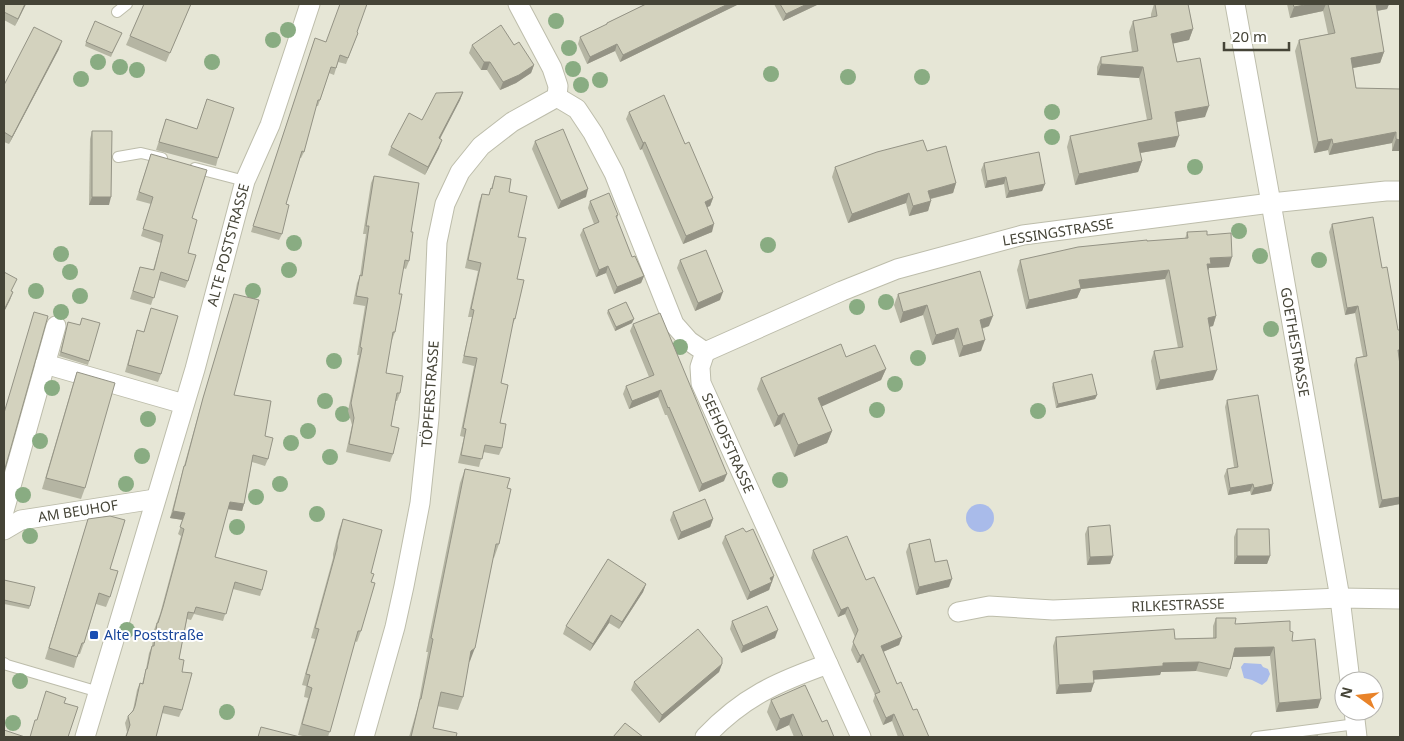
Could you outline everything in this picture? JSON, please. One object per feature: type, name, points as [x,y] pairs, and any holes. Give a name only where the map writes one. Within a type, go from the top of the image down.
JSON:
[{"type":"street","name":"ALTE POSTSTRASSE","points":[[85,737],[195,369],[245,181],[270,125],[310,4]]},
{"type":"street","points":[[518,4],[552,68],[558,86],[557,97],[577,109],[593,133],[614,173],[674,324],[689,340],[705,352]]},
{"type":"street","name":"GOETHESTRASSE","points":[[1235,4],[1340,598],[1349,671]]},
{"type":"street","name":"TÖPFERSTRASSE","points":[[364,737],[395,627],[420,503],[432,374],[437,242],[445,204],[460,172],[482,146],[512,122],[557,97]]},
{"type":"street","name":"LESSINGSTRASSE","points":[[705,352],[842,291],[897,269],[1023,235],[1271,202],[1400,191]]},
{"type":"street","points":[[4,511],[56,326]]},
{"type":"street","name":"SEEHOFSTRASSE","points":[[705,352],[700,367],[701,383],[861,737]]},
{"type":"street","points":[[45,364],[184,404]]},
{"type":"street","name":"AM BEUHOF","points":[[4,530],[21,520],[155,499]]},
{"type":"street","name":"RILKESTRASSE","points":[[958,612],[989,606],[1053,610],[1340,598],[1400,599]]},
{"type":"street","points":[[705,737],[719,722],[760,692],[792,676],[828,664]]},
{"type":"lane","points":[[117,12],[127,4]]},
{"type":"lane","points":[[118,157],[141,153],[170,160]]},
{"type":"lane","points":[[188,166],[245,181]]},
{"type":"lane","points":[[4,663],[99,692]]},
{"type":"lane","points":[[1256,737],[1356,724]]},
{"type":"shaded area","points":[[4,4],[1400,4],[1400,737],[4,737]]},
{"type":"water","points":[[980,504],[990,508],[994,518],[990,528],[980,532],[970,528],[966,518],[970,508]]},
{"type":"water","points":[[1244,663],[1261,664],[1268,669],[1270,674],[1267,681],[1262,685],[1244,678],[1241,667]]},
{"type":"building","points":[[4,4],[25,4],[18,19],[4,12]]},
{"type":"building","points":[[144,4],[191,4],[170,53],[130,36]]},
{"type":"building","points":[[340,4],[367,4],[348,58],[340,55],[336,68],[331,67],[320,100],[318,100],[304,152],[302,151],[286,204],[289,205],[282,234],[253,226],[315,38],[326,42]]},
{"type":"building","points":[[646,4],[728,4],[623,55],[617,44],[590,57],[580,37]]},
{"type":"building","points":[[780,4],[807,4],[786,14]]},
{"type":"building","points":[[1155,4],[1188,4],[1193,29],[1171,34],[1177,62],[1200,58],[1209,106],[1175,112],[1179,136],[1138,143],[1142,161],[1079,174],[1070,136],[1152,119],[1143,67],[1101,64],[1101,57],[1138,51],[1133,21],[1157,16]]},
{"type":"building","points":[[1293,4],[1310,4],[1294,7]]},
{"type":"building","points":[[1328,4],[1376,4],[1384,52],[1351,58],[1356,88],[1400,89],[1400,140],[1396,139],[1396,132],[1333,144],[1332,139],[1318,142],[1299,40],[1335,33]]},
{"type":"building","points":[[95,21],[122,33],[112,53],[86,42]]},
{"type":"building","points":[[501,25],[514,45],[519,42],[534,65],[519,75],[503,82],[490,62],[484,62],[472,45]]},
{"type":"building","points":[[34,27],[62,41],[12,137],[4,132],[4,85]]},
{"type":"building","points":[[463,92],[439,138],[442,140],[428,167],[391,147],[409,113],[422,120],[436,93]]},
{"type":"building","points":[[664,95],[685,144],[689,142],[713,198],[705,202],[714,224],[686,236],[645,142],[643,143],[629,112]]},
{"type":"building","points":[[207,99],[234,108],[218,158],[159,142],[166,119],[197,129]]},
{"type":"building","points":[[563,129],[588,189],[561,201],[535,141]]},
{"type":"building","points":[[92,131],[112,131],[111,197],[92,197]]},
{"type":"building","points":[[923,140],[927,151],[946,146],[956,183],[928,191],[931,201],[913,206],[909,193],[852,214],[835,167],[877,152]]},
{"type":"building","points":[[1039,152],[1045,184],[1009,191],[1006,177],[987,181],[984,163]]},
{"type":"building","points":[[151,154],[207,170],[192,218],[197,220],[188,253],[196,255],[188,281],[161,272],[154,298],[133,291],[140,267],[154,270],[163,235],[143,229],[153,197],[139,192]]},
{"type":"building","points":[[374,176],[419,183],[411,232],[413,232],[409,261],[405,260],[399,294],[402,294],[386,373],[403,376],[400,393],[397,393],[391,426],[399,428],[393,454],[349,444],[354,418],[351,403],[362,348],[360,347],[368,298],[356,296],[360,275],[362,276],[369,226],[366,226]]},
{"type":"building","points":[[495,176],[511,179],[509,192],[527,196],[518,237],[526,238],[517,279],[524,280],[501,383],[508,385],[500,423],[506,424],[502,448],[485,445],[482,459],[461,455],[466,429],[463,428],[477,358],[464,356],[474,310],[471,309],[481,263],[468,260],[482,194],[489,195]]},
{"type":"building","points":[[609,193],[632,257],[635,256],[644,276],[617,287],[608,266],[599,270],[583,229],[599,222],[590,201]]},
{"type":"building","points":[[1373,217],[1382,268],[1387,267],[1398,330],[1400,330],[1400,350],[1398,350],[1400,365],[1400,497],[1382,500],[1356,358],[1367,356],[1358,306],[1347,308],[1332,224]]},
{"type":"building","points":[[1207,231],[1207,235],[1231,233],[1232,257],[1210,258],[1211,264],[1207,264],[1216,316],[1208,318],[1217,370],[1160,380],[1154,351],[1183,347],[1169,270],[1079,280],[1081,288],[1029,300],[1020,260],[1078,247],[1188,238],[1187,232]]},
{"type":"building","points":[[706,250],[723,292],[698,303],[680,260]]},
{"type":"building","points":[[980,271],[993,316],[980,320],[985,340],[963,346],[958,328],[936,335],[927,305],[903,312],[898,294]]},
{"type":"building","points":[[4,272],[17,279],[4,310]]},
{"type":"building","points":[[234,294],[259,300],[234,395],[271,401],[265,436],[273,438],[268,459],[253,455],[244,504],[230,502],[215,557],[267,571],[262,590],[235,582],[226,614],[196,607],[194,613],[188,612],[179,659],[184,660],[182,672],[192,673],[182,710],[164,706],[156,737],[126,737],[130,725],[128,716],[135,706],[140,683],[143,684],[152,646],[154,646],[157,623],[184,529],[180,527],[185,513],[173,511],[203,398]]},
{"type":"building","points":[[626,302],[634,319],[616,327],[608,310]]},
{"type":"building","points":[[151,308],[178,316],[161,374],[128,365],[137,330],[144,332]]},
{"type":"building","points":[[34,312],[48,316],[4,472],[4,413]]},
{"type":"building","points":[[660,313],[727,474],[702,484],[661,390],[632,401],[626,386],[654,375],[633,324]]},
{"type":"building","points":[[82,318],[100,323],[89,361],[61,352],[68,322],[80,325]]},
{"type":"building","points":[[841,344],[846,357],[875,345],[886,369],[818,398],[832,431],[798,445],[784,413],[778,416],[761,378]]},
{"type":"building","points":[[77,372],[115,383],[85,488],[46,478]]},
{"type":"building","points":[[1092,374],[1097,395],[1058,404],[1053,383]]},
{"type":"building","points":[[1258,395],[1273,484],[1254,488],[1253,484],[1230,488],[1227,469],[1238,467],[1227,400]]},
{"type":"building","points":[[465,469],[510,478],[507,488],[511,489],[499,544],[496,544],[475,648],[471,651],[463,697],[441,692],[433,728],[457,733],[456,737],[411,737],[421,699],[433,639],[431,638]]},
{"type":"building","points":[[705,499],[713,519],[681,532],[673,512]]},
{"type":"building","points":[[110,516],[125,520],[110,569],[118,571],[110,597],[99,593],[84,643],[82,643],[77,657],[49,648],[88,519]]},
{"type":"building","points":[[343,519],[382,530],[371,573],[374,574],[371,582],[375,583],[361,631],[358,631],[330,732],[302,724],[312,688],[307,686],[310,675],[306,674],[319,629],[315,628]]},
{"type":"building","points":[[1110,525],[1113,556],[1090,557],[1088,527]]},
{"type":"building","points":[[743,528],[746,532],[753,529],[774,576],[770,578],[772,582],[750,592],[725,536]]},
{"type":"building","points":[[1237,529],[1269,529],[1270,556],[1237,556]]},
{"type":"building","points":[[847,536],[866,580],[874,577],[902,637],[881,646],[897,684],[901,682],[913,710],[917,709],[929,737],[904,737],[894,714],[886,718],[875,694],[880,692],[863,654],[860,656],[853,642],[858,630],[848,607],[841,610],[813,550]]},
{"type":"building","points":[[930,539],[935,562],[947,560],[952,579],[919,587],[909,544]]},
{"type":"building","points":[[608,559],[646,584],[622,622],[611,615],[593,644],[566,626]]},
{"type":"building","points":[[4,580],[35,587],[30,606],[4,600]]},
{"type":"building","points":[[767,606],[778,630],[743,646],[732,621]]},
{"type":"building","points":[[1216,618],[1236,618],[1235,624],[1290,621],[1290,631],[1293,632],[1292,641],[1315,639],[1321,699],[1279,703],[1274,647],[1235,648],[1230,669],[1199,662],[1163,663],[1163,666],[1093,671],[1094,683],[1059,685],[1056,637],[1174,629],[1175,639],[1216,638]]},
{"type":"building","points":[[698,629],[722,658],[722,664],[662,715],[634,682]]},
{"type":"building","points":[[805,685],[822,722],[827,720],[834,737],[803,737],[793,714],[780,719],[771,700]]},
{"type":"building","points":[[46,691],[66,698],[64,703],[78,707],[68,737],[30,737]]},
{"type":"building","points":[[625,723],[643,737],[613,737]]},
{"type":"building","points":[[261,727],[300,737],[258,737]]},
{"type":"building","points":[[4,730],[25,737],[4,737]]},
{"type":"place","name":"Alte Poststraße","points":[[94,635]]}]
